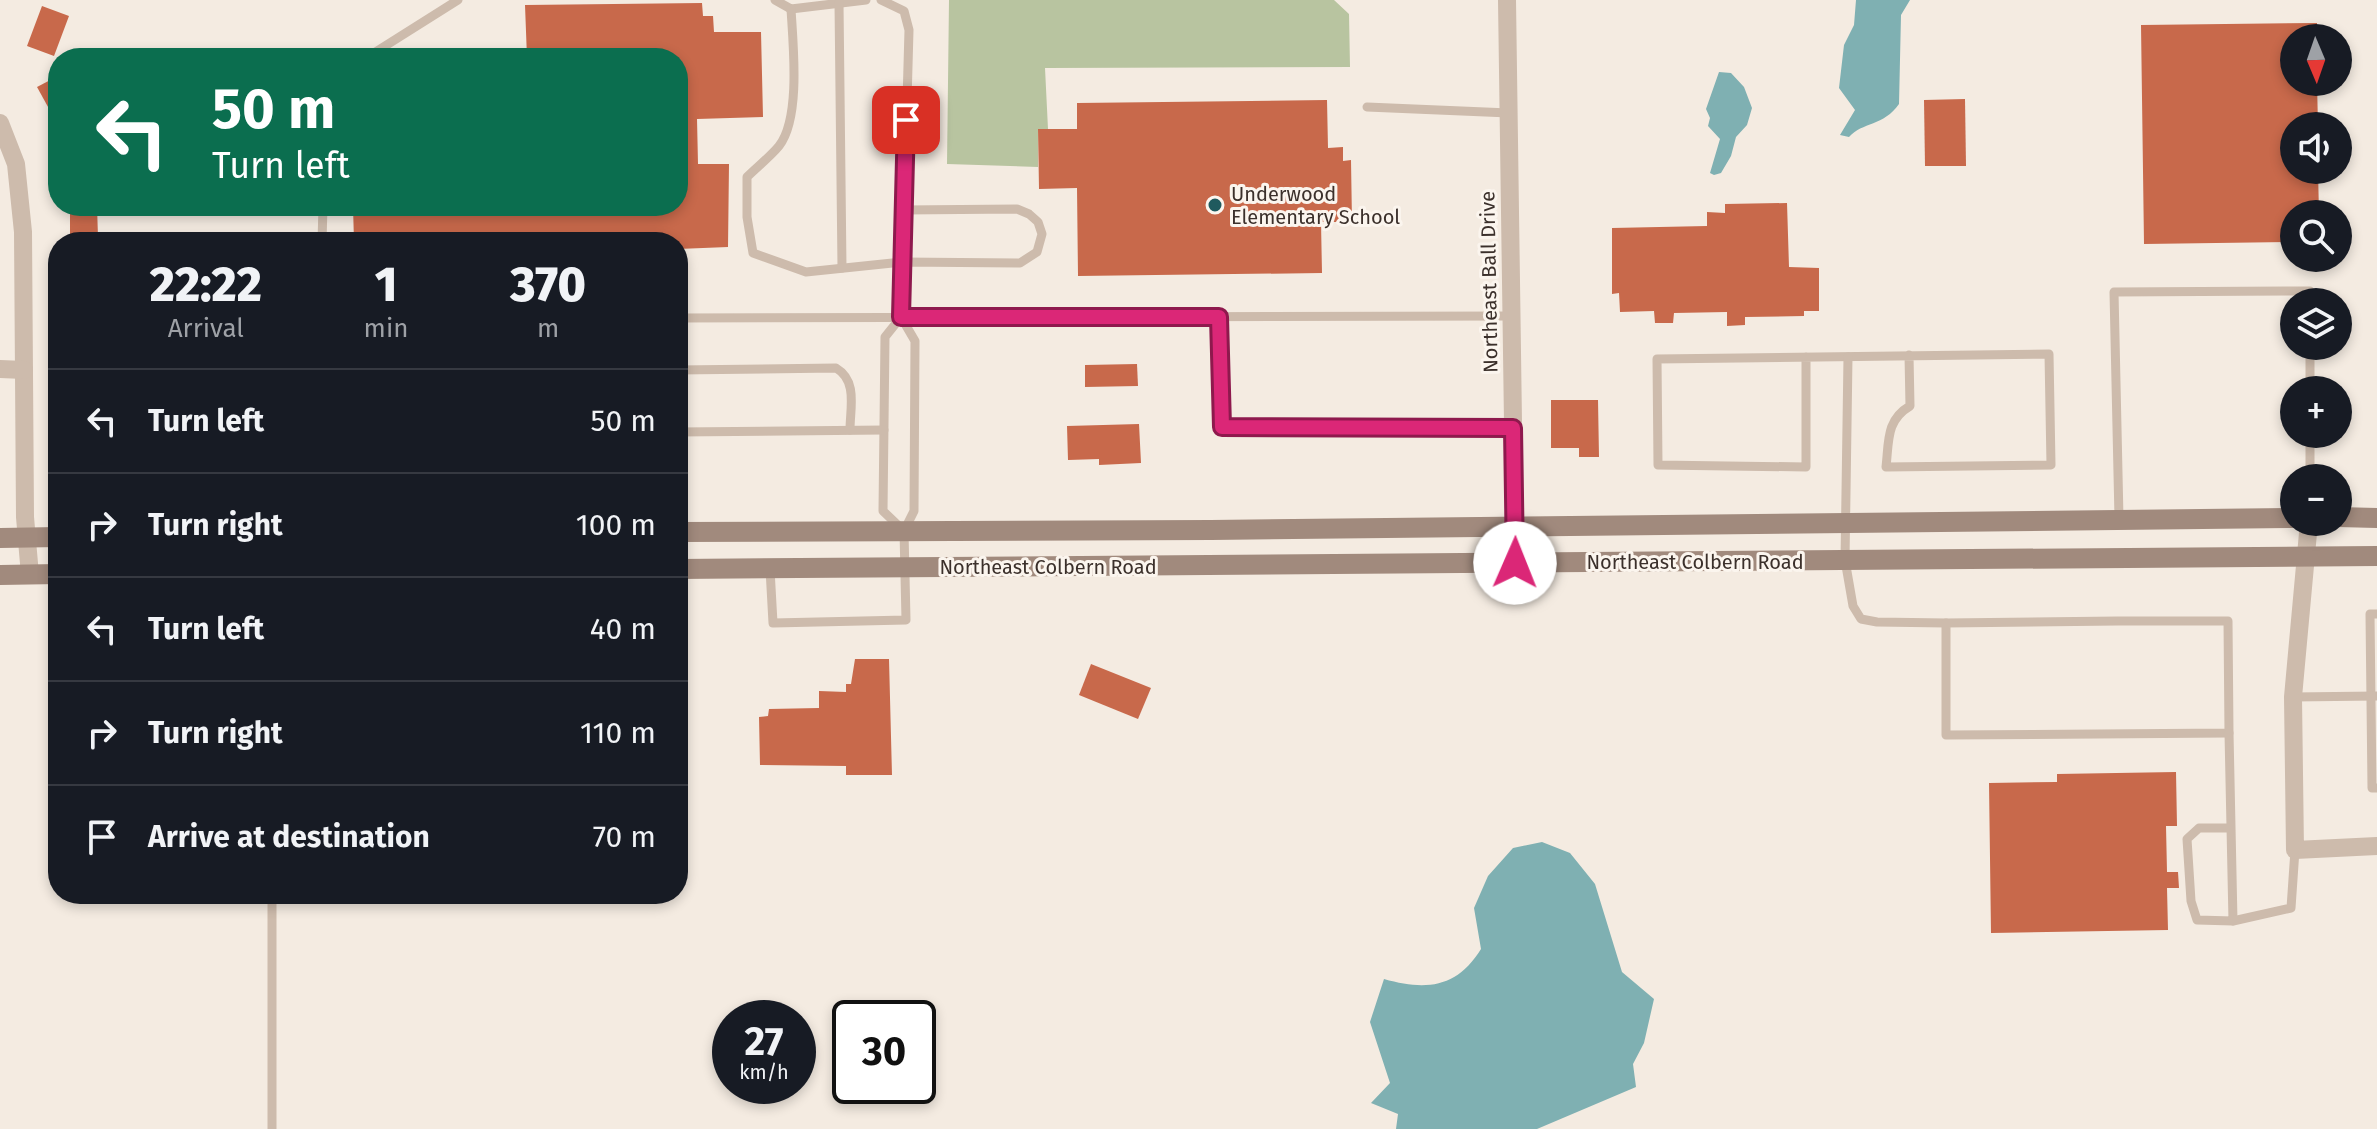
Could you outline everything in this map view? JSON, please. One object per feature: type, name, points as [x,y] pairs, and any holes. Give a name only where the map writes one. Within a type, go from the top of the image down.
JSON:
[{"type":"main road","points":[[2352,517],[2377,518]]},
{"type":"main road","name":"Northeast Colbern Road","points":[[688,532],[2280,518]]},
{"type":"main road","points":[[0,538],[48,537]]},
{"type":"main road","name":"Northeast Colbern Road","points":[[688,569],[2377,556]]},
{"type":"main road","points":[[0,575],[48,574]]},
{"type":"street","name":"Northeast Ball Drive","points":[[1507,0],[1515,563]]},
{"type":"street","points":[[0,123],[16,164],[23,232],[25,517],[30,575]]},
{"type":"street","points":[[0,369],[24,370]]},
{"type":"street","points":[[2307,536],[2293,697],[2295,850],[2377,846]]},
{"type":"lane","points":[[382,48],[458,0]]},
{"type":"lane","points":[[775,0],[791,9],[866,0]]},
{"type":"lane","points":[[770,569],[773,623],[906,620],[904,531],[914,511],[915,341],[901,317],[909,30],[904,11],[881,0]]},
{"type":"lane","points":[[839,3],[842,268]]},
{"type":"lane","points":[[791,9],[793,111],[781,144],[747,177],[747,217],[753,253],[806,272],[902,262],[1020,263],[1037,252],[1042,234],[1038,222],[1017,209],[904,210]]},
{"type":"lane","points":[[1367,107],[1509,113]]},
{"type":"lane","points":[[2119,518],[2114,292],[2280,291]]},
{"type":"lane","points":[[688,318],[1512,316]]},
{"type":"lane","points":[[901,317],[885,337],[883,511],[904,531]]},
{"type":"lane","points":[[1219,317],[1222,427],[1513,428]]},
{"type":"lane","points":[[1806,357],[1806,467],[1658,465],[1657,359],[1909,355],[2049,354],[2051,465],[1886,467],[1891,423],[1910,406],[1909,355]]},
{"type":"lane","points":[[1848,357],[1845,560],[1853,606],[1861,619],[1946,623],[2228,621],[2233,921]]},
{"type":"lane","points":[[688,370],[836,368],[847,374],[851,384],[850,430]]},
{"type":"lane","points":[[688,432],[884,430]]},
{"type":"lane","points":[[2377,614],[2370,614],[2374,696],[2372,788],[2377,788]]},
{"type":"lane","points":[[1946,623],[1946,735],[2229,733]]},
{"type":"lane","points":[[2293,697],[2374,696]]},
{"type":"lane","points":[[2230,828],[2199,828],[2187,839],[2191,901],[2197,920],[2233,921],[2291,908],[2295,850]]},
{"type":"lane","points":[[272,904],[272,1129]]},
{"type":"green space","points":[[949,0],[1334,0],[1349,14],[1350,67],[1045,68],[1048,129],[1038,130],[1038,167],[947,164]]},
{"type":"water","points":[[1856,0],[1910,0],[1901,15],[1899,104],[1887,116],[1849,137],[1840,135],[1855,110],[1839,88],[1844,45],[1854,25]]},
{"type":"water","points":[[1719,72],[1731,73],[1744,87],[1752,108],[1747,125],[1736,137],[1731,156],[1721,173],[1714,175],[1710,173],[1720,139],[1708,126],[1710,118],[1706,109]]},
{"type":"water","points":[[1542,842],[1570,853],[1595,884],[1622,972],[1654,999],[1644,1043],[1633,1064],[1636,1087],[1537,1129],[1396,1129],[1398,1114],[1371,1103],[1390,1083],[1370,1022],[1384,979],[1427,985],[1451,979],[1462,972],[1481,949],[1474,908],[1488,876],[1513,848]]},
{"type":"building","points":[[702,3],[703,16],[713,16],[714,32],[761,32],[763,117],[697,119],[698,164],[729,164],[728,247],[688,249],[688,232],[354,232],[353,216],[688,216],[688,48],[527,48],[525,5]]},
{"type":"building","points":[[42,6],[69,16],[57,48],[48,48],[48,54],[27,46]]},
{"type":"building","points":[[2317,23],[2280,24],[2280,96],[2317,96],[2318,112],[2280,112],[2280,184],[2318,184],[2319,200],[2280,200],[2280,242],[2144,244],[2141,25]]},
{"type":"building","points":[[48,81],[48,107],[37,87]]},
{"type":"building","points":[[1965,99],[1966,166],[1925,166],[1924,100]]},
{"type":"building","name":"Underwood Elementary School","points":[[1327,100],[1328,148],[1343,147],[1343,161],[1351,160],[1352,222],[1321,222],[1322,273],[1078,276],[1077,188],[1039,189],[1038,129],[1077,129],[1077,103]]},
{"type":"building","points":[[1787,203],[1789,267],[1819,268],[1819,311],[1804,311],[1804,316],[1745,317],[1745,325],[1727,326],[1727,312],[1674,313],[1673,323],[1655,323],[1654,311],[1620,312],[1619,293],[1612,294],[1612,228],[1707,226],[1707,212],[1725,213],[1725,204]]},
{"type":"building","points":[[70,216],[97,216],[98,232],[70,232]]},
{"type":"building","points":[[1137,364],[1138,386],[1085,387],[1085,365]]},
{"type":"building","points":[[1551,400],[1598,400],[1599,457],[1579,457],[1579,448],[1551,448]]},
{"type":"building","points":[[1139,424],[1141,463],[1099,465],[1099,459],[1068,460],[1067,426]]},
{"type":"building","points":[[855,659],[889,659],[892,775],[846,775],[846,766],[760,765],[759,717],[768,716],[769,709],[819,708],[819,691],[846,692],[846,684],[851,684]]},
{"type":"building","points":[[1091,664],[1151,688],[1138,719],[1079,695]]},
{"type":"building","points":[[2176,772],[2177,826],[2166,826],[2167,872],[2178,872],[2179,888],[2167,888],[2168,930],[1991,933],[1989,783],[2057,782],[2057,774]]},
{"type":"place","name":"Underwood Elementary School","points":[[1215,205]]},
{"type":"route","points":[[906,120],[901,317],[1219,317],[1222,427],[1513,428],[1515,563]]}]
